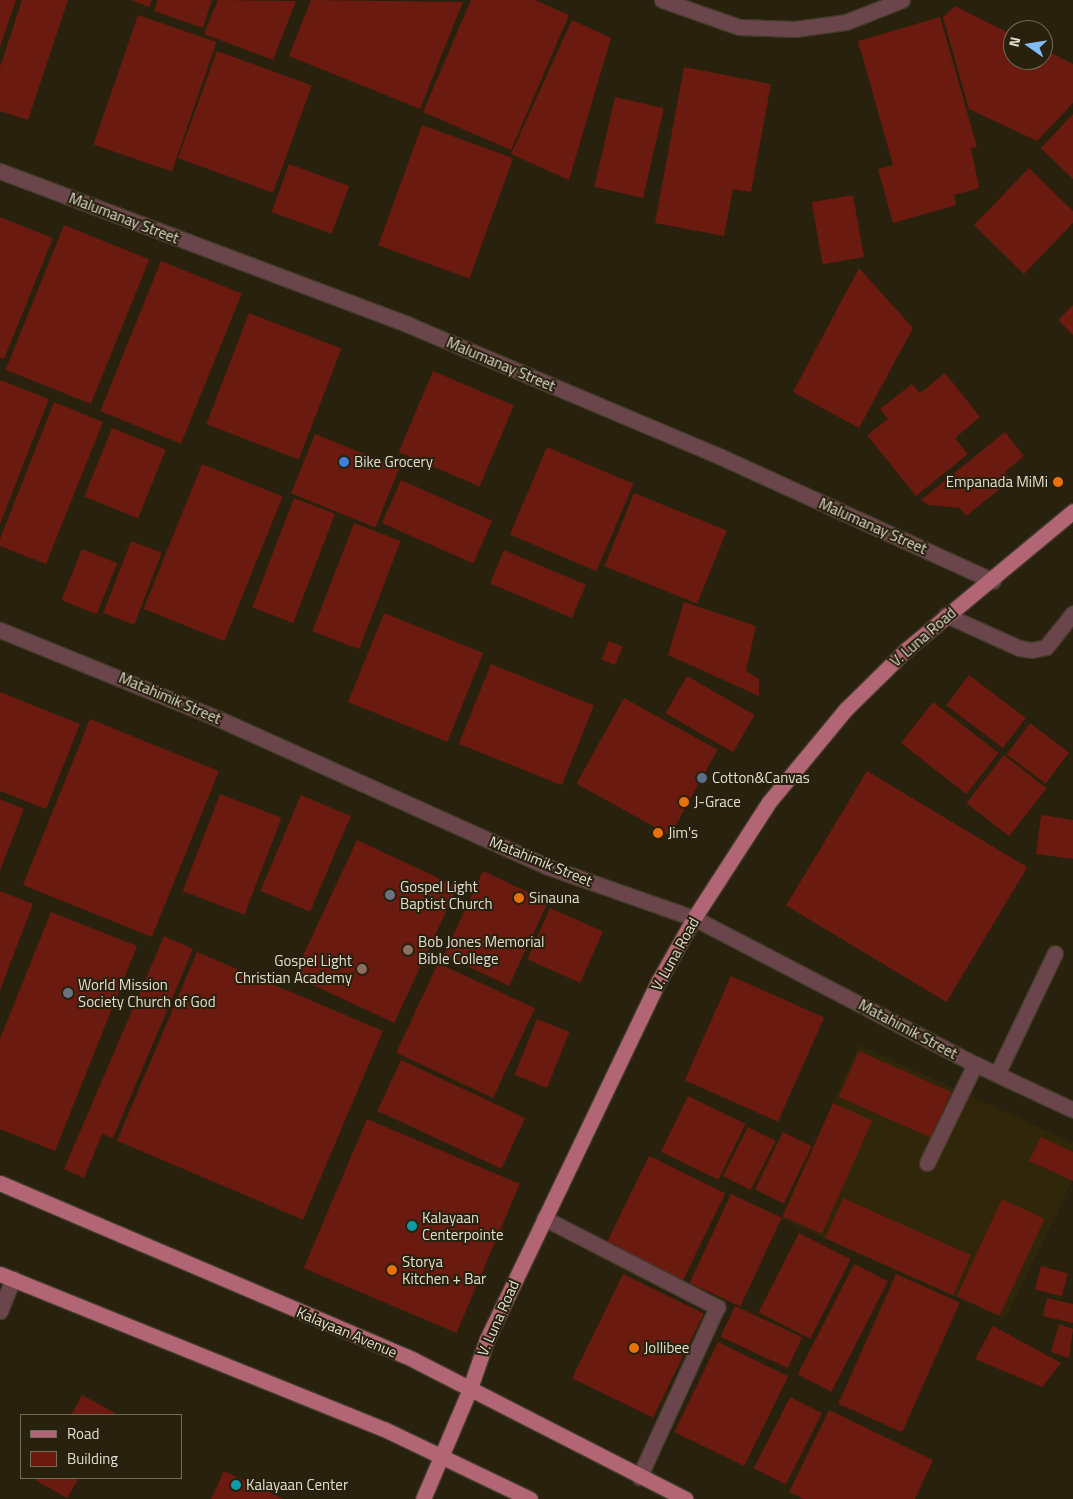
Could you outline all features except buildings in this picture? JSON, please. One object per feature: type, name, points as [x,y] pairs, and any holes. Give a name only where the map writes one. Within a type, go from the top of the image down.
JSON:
[{"type":"main road","name":"V. Luna Road","points":[[423,1499],[469,1391],[487,1339],[658,982],[694,918],[769,802],[846,709],[946,615],[993,581],[1073,511]]},
{"type":"main road","name":"Kalayaan Avenue","points":[[0,1183],[414,1360],[469,1391],[686,1499]]},
{"type":"main road","points":[[7,1276],[264,1378],[442,1456],[530,1499]]},
{"type":"street","points":[[662,0],[739,27],[795,29],[846,22],[902,0]]},
{"type":"street","name":"Malumanay Street","points":[[0,171],[418,329],[720,456],[993,581]]},
{"type":"street","points":[[946,615],[1019,648],[1032,650],[1046,647],[1073,613]]},
{"type":"street","name":"Matahimik Street","points":[[0,630],[219,719],[548,867],[694,918],[976,1064],[1073,1110]]},
{"type":"street","points":[[996,1074],[1055,953]]},
{"type":"street","points":[[927,1163],[976,1064]]},
{"type":"street","points":[[544,1218],[717,1307],[639,1477]]},
{"type":"street","points":[[0,1311],[7,1276]]},
{"type":"shaded area","points":[[859,1045],[1073,1143],[1073,1179],[1005,1319],[781,1219]]},
{"type":"place","name":"Bike Grocery","points":[[344,462]]},
{"type":"place","name":"Empanada MiMi","points":[[1058,482]]},
{"type":"place","name":"Cotton&Canvas","points":[[702,778]]},
{"type":"place","name":"J-Grace","points":[[684,802]]},
{"type":"place","name":"Jim's","points":[[658,833]]},
{"type":"place","name":"Gospel Light Baptist Church","points":[[390,895]]},
{"type":"place","name":"Sinauna","points":[[519,898]]},
{"type":"place","name":"Bob Jones Memorial Bible College","points":[[408,950]]},
{"type":"place","name":"Gospel Light Christian Academy","points":[[362,969]]},
{"type":"place","name":"World Mission Society Church of God","points":[[68,993]]},
{"type":"place","name":"Kalayaan Centerpointe","points":[[412,1226]]},
{"type":"place","name":"Storya Kitchen + Bar","points":[[392,1270]]},
{"type":"place","name":"Jollibee","points":[[634,1348]]},
{"type":"place","name":"Kalayaan Center","points":[[236,1485]]}]
